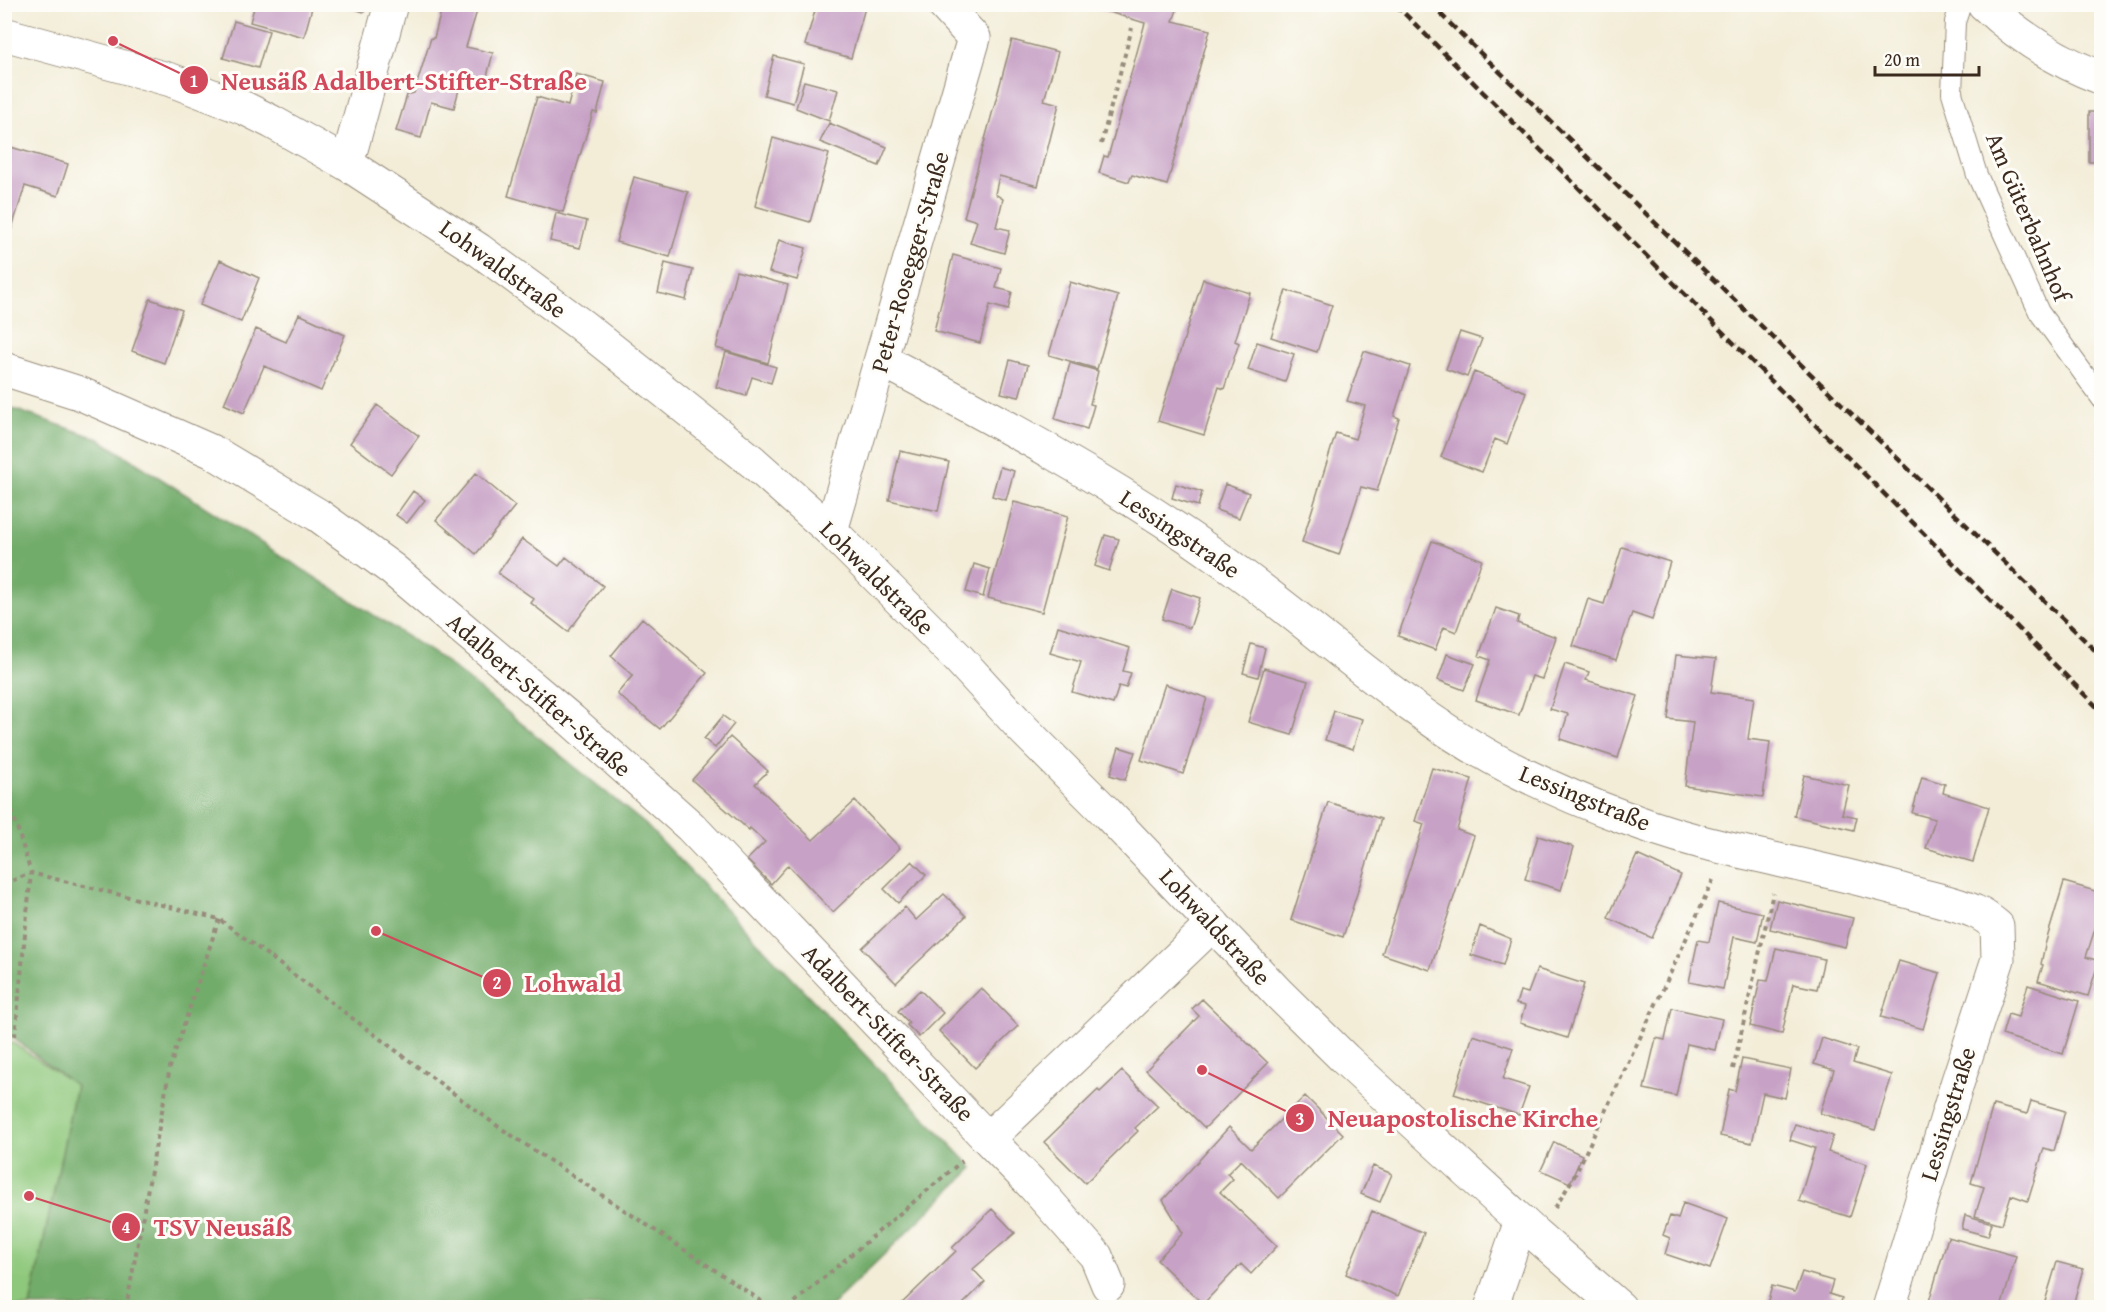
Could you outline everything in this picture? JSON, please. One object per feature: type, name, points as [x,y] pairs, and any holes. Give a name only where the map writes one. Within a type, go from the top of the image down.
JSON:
[{"type":"street","points":[[347,164],[391,4]]},
{"type":"street","name":"Peter-Rosegger-Straße","points":[[831,531],[974,38],[943,4]]},
{"type":"street","points":[[1984,4],[2004,24],[2038,47],[2071,67],[2102,78]]},
{"type":"street","name":"Lohwaldstraße","points":[[4,34],[171,80],[246,109],[347,164],[479,250],[581,325],[753,462],[831,531],[958,658],[1024,730],[1345,1059],[1530,1229],[1620,1308]]},
{"type":"street","name":"Lessingstraße","points":[[882,360],[1017,432],[1169,523],[1218,557],[1423,715],[1476,749],[1538,781],[1641,823],[1726,849],[1862,879],[1976,912],[1997,926],[1998,959],[1957,1084],[1889,1308]]},
{"type":"street","name":"Adalbert-Stifter-Straße","points":[[4,369],[79,393],[213,452],[318,515],[392,569],[571,720],[691,827],[1033,1185],[1096,1256],[1108,1285]]},
{"type":"street","name":"Adalbert-Stifter-Straße","points":[[988,1139],[1213,924]]},
{"type":"street","points":[[1491,1308],[1530,1229]]},
{"type":"lane","name":"Am Güterbahnhof","points":[[1961,4],[1955,22],[1952,93],[1977,175],[2039,312],[2102,399]]},
{"type":"path","points":[[1101,144],[1132,28]]},
{"type":"path","points":[[4,785],[31,873],[15,1036]]},
{"type":"path","points":[[1530,1229],[1574,1177],[1665,986],[1726,849]]},
{"type":"path","points":[[1733,1069],[1781,860]]},
{"type":"path","points":[[4,884],[31,873],[219,919],[496,1125],[772,1308]]},
{"type":"path","points":[[126,1308],[170,1067],[219,919]]},
{"type":"path","points":[[788,1308],[988,1139]]},
{"type":"green space","points":[[5,406],[99,439],[441,658],[645,824],[973,1168],[830,1307],[30,1307],[76,1086],[13,1038],[5,1038]]},
{"type":"green space","points":[[4,1043],[13,1043],[76,1085],[30,1307],[5,1307]]},
{"type":"building","points":[[255,4],[313,4],[304,37],[250,22]]},
{"type":"building","points":[[338,4],[366,4],[364,12]]},
{"type":"building","points":[[443,4],[454,4],[477,11],[466,47],[493,53],[485,84],[462,78],[454,108],[431,102],[421,138],[396,131],[407,95],[414,93],[431,38],[434,38]]},
{"type":"building","points":[[817,4],[866,4],[851,58],[805,45]]},
{"type":"building","points":[[1082,4],[1153,4],[1177,10],[1173,21],[1210,30],[1167,185],[1132,175],[1129,182],[1099,173],[1104,156],[1108,157],[1145,23]]},
{"type":"building","points":[[234,21],[269,31],[258,68],[223,58]]},
{"type":"building","points":[[1012,40],[1058,52],[1044,100],[1059,104],[1038,186],[999,176],[995,194],[1003,199],[996,227],[1010,230],[1004,253],[970,243],[977,221],[964,217]]},
{"type":"building","points":[[774,56],[804,64],[793,103],[764,95]]},
{"type":"building","points":[[576,74],[605,82],[597,113],[593,112],[563,212],[508,196],[537,97],[568,106]]},
{"type":"building","points":[[804,81],[838,90],[829,121],[796,108]]},
{"type":"building","points":[[2089,112],[2102,112],[2102,162],[2089,162]]},
{"type":"building","points":[[829,123],[887,147],[879,166],[820,142]]},
{"type":"building","points":[[773,138],[829,154],[810,222],[755,206]]},
{"type":"building","points":[[4,145],[68,164],[58,196],[25,186],[10,234],[4,232]]},
{"type":"building","points":[[634,177],[688,192],[670,257],[616,242]]},
{"type":"building","points":[[556,213],[587,221],[580,248],[550,241]]},
{"type":"building","points":[[779,240],[806,248],[797,280],[769,272]]},
{"type":"building","points":[[953,255],[1001,268],[996,288],[1012,292],[1008,310],[990,305],[980,343],[934,331]]},
{"type":"building","points":[[220,260],[259,278],[241,322],[200,305]]},
{"type":"building","points":[[665,263],[693,270],[686,300],[658,293]]},
{"type":"building","points":[[736,271],[788,285],[768,363],[716,348]]},
{"type":"building","points":[[1203,279],[1250,293],[1235,341],[1239,343],[1224,389],[1219,387],[1204,435],[1158,421]]},
{"type":"building","points":[[1070,282],[1118,296],[1097,369],[1049,355]]},
{"type":"building","points":[[1286,290],[1332,305],[1317,352],[1271,337]]},
{"type":"building","points":[[150,299],[182,310],[164,363],[132,351]]},
{"type":"building","points":[[299,314],[345,335],[321,391],[264,366],[244,413],[224,404],[256,329],[286,342]]},
{"type":"building","points":[[1460,332],[1482,339],[1467,377],[1446,369]]},
{"type":"building","points":[[1257,342],[1294,354],[1285,382],[1248,370]]},
{"type":"building","points":[[1364,351],[1410,366],[1394,416],[1399,418],[1377,491],[1361,487],[1339,555],[1302,542],[1336,433],[1355,439],[1365,406],[1347,401]]},
{"type":"building","points":[[726,352],[776,367],[771,383],[752,377],[746,396],[716,387]]},
{"type":"building","points":[[1010,360],[1028,365],[1019,397],[1001,393]]},
{"type":"building","points":[[1070,363],[1098,371],[1090,404],[1094,405],[1087,429],[1055,419]]},
{"type":"building","points":[[1474,372],[1526,392],[1507,444],[1495,439],[1482,472],[1441,457]]},
{"type":"building","points":[[377,405],[419,436],[391,474],[350,443]]},
{"type":"building","points":[[900,451],[949,462],[938,511],[889,500]]},
{"type":"building","points":[[1000,467],[1014,471],[1006,500],[992,496]]},
{"type":"building","points":[[476,473],[515,506],[476,554],[436,520]]},
{"type":"building","points":[[1176,484],[1202,492],[1198,506],[1172,498]]},
{"type":"building","points":[[1225,484],[1249,493],[1239,518],[1216,510]]},
{"type":"building","points":[[413,491],[425,500],[407,523],[396,515]]},
{"type":"building","points":[[1014,502],[1068,516],[1042,612],[988,598]]},
{"type":"building","points":[[1105,535],[1119,539],[1109,571],[1095,566]]},
{"type":"building","points":[[522,539],[559,566],[566,557],[603,586],[568,632],[531,603],[534,599],[498,573]]},
{"type":"building","points":[[1432,541],[1482,560],[1456,632],[1444,627],[1435,650],[1398,636]]},
{"type":"building","points":[[1622,547],[1670,562],[1652,620],[1632,613],[1616,660],[1573,646],[1588,599],[1604,604]]},
{"type":"building","points":[[974,564],[990,569],[983,597],[966,592]]},
{"type":"building","points":[[1172,589],[1200,598],[1190,628],[1162,619]]},
{"type":"building","points":[[1496,608],[1519,616],[1517,623],[1556,637],[1542,679],[1532,676],[1519,715],[1476,700],[1490,660],[1479,656]]},
{"type":"building","points":[[642,618],[707,673],[660,729],[617,694],[633,675],[611,656]]},
{"type":"building","points":[[1058,626],[1130,648],[1123,671],[1131,673],[1126,688],[1119,686],[1113,704],[1072,692],[1081,662],[1050,653]]},
{"type":"building","points":[[1251,644],[1265,648],[1258,677],[1243,673]]},
{"type":"building","points":[[1447,654],[1475,664],[1464,690],[1438,680]]},
{"type":"building","points":[[1676,655],[1716,659],[1711,692],[1754,698],[1748,739],[1770,742],[1763,797],[1685,786],[1693,722],[1668,719]]},
{"type":"building","points":[[1565,664],[1589,672],[1586,680],[1638,696],[1618,758],[1560,739],[1568,714],[1550,709]]},
{"type":"building","points":[[1264,668],[1308,681],[1292,735],[1248,722]]},
{"type":"building","points":[[1165,684],[1207,698],[1183,774],[1141,760]]},
{"type":"building","points":[[1334,711],[1362,719],[1353,749],[1325,740]]},
{"type":"building","points":[[723,716],[734,724],[715,748],[704,739]]},
{"type":"building","points":[[730,737],[768,771],[755,784],[813,840],[855,801],[900,848],[833,912],[788,865],[771,884],[747,860],[765,842],[692,780]]},
{"type":"building","points":[[1119,747],[1135,752],[1125,780],[1110,775]]},
{"type":"building","points":[[1432,768],[1472,779],[1457,830],[1474,836],[1430,970],[1382,954],[1424,824],[1415,821]]},
{"type":"building","points":[[1804,775],[1849,785],[1842,814],[1857,817],[1854,830],[1794,816]]},
{"type":"building","points":[[1922,777],[1945,784],[1943,793],[1989,807],[1973,862],[1926,848],[1935,819],[1912,813]]},
{"type":"building","points":[[1328,802],[1381,819],[1343,937],[1291,920]]},
{"type":"building","points":[[1538,836],[1574,847],[1561,890],[1525,879]]},
{"type":"building","points":[[1637,855],[1681,875],[1652,938],[1608,918]]},
{"type":"building","points":[[912,861],[926,875],[898,903],[884,889]]},
{"type":"building","points":[[2064,882],[2102,893],[2102,907],[2086,957],[2099,961],[2088,996],[2038,981],[2043,965],[2041,964],[2045,945]]},
{"type":"building","points":[[944,894],[966,916],[896,983],[862,948],[905,907],[916,920]]},
{"type":"building","points":[[1777,900],[1853,918],[1845,947],[1770,929]]},
{"type":"building","points":[[1718,903],[1763,913],[1757,942],[1734,937],[1723,989],[1689,982],[1698,940],[1709,942]]},
{"type":"building","points":[[1480,926],[1511,939],[1503,965],[1471,955]]},
{"type":"building","points":[[1776,948],[1824,959],[1817,989],[1793,984],[1782,1034],[1750,1026],[1760,980],[1768,981]]},
{"type":"building","points":[[1899,961],[1940,973],[1923,1029],[1881,1017]]},
{"type":"building","points":[[1537,969],[1584,984],[1567,1038],[1520,1023],[1525,1006],[1516,1004],[1520,991],[1528,993]]},
{"type":"building","points":[[2028,985],[2079,1001],[2063,1054],[2002,1035],[2008,1014],[2018,1017]]},
{"type":"building","points":[[981,988],[1018,1026],[975,1068],[939,1031]]},
{"type":"building","points":[[920,990],[943,1013],[919,1037],[898,1011]]},
{"type":"building","points":[[1202,999],[1268,1063],[1205,1128],[1146,1070],[1199,1016],[1192,1009]]},
{"type":"building","points":[[1672,1008],[1722,1019],[1715,1050],[1687,1044],[1676,1096],[1644,1089],[1656,1038],[1665,1040]]},
{"type":"building","points":[[1473,1035],[1513,1048],[1503,1079],[1529,1087],[1519,1115],[1454,1094]]},
{"type":"building","points":[[1822,1038],[1857,1049],[1853,1063],[1892,1075],[1875,1130],[1820,1113],[1834,1070],[1814,1064]]},
{"type":"building","points":[[1742,1059],[1791,1069],[1785,1098],[1763,1093],[1752,1143],[1720,1136],[1729,1089],[1735,1091]]},
{"type":"building","points":[[1122,1071],[1158,1106],[1135,1128],[1138,1131],[1085,1183],[1044,1142],[1098,1090],[1100,1092]]},
{"type":"building","points":[[1305,1096],[1343,1134],[1279,1198],[1241,1160],[1227,1174],[1233,1179],[1220,1192],[1277,1246],[1251,1274],[1241,1264],[1203,1304],[1157,1260],[1183,1233],[1163,1200],[1229,1127],[1251,1149]]},
{"type":"building","points":[[2031,1101],[2065,1111],[2054,1151],[2044,1148],[2028,1201],[2011,1195],[2002,1224],[1975,1216],[1984,1187],[1971,1183],[1993,1105],[2027,1114]]},
{"type":"building","points":[[1795,1124],[1833,1136],[1828,1152],[1867,1164],[1850,1217],[1799,1201],[1815,1148],[1790,1140]]},
{"type":"building","points":[[1554,1142],[1582,1155],[1570,1183],[1541,1170]]},
{"type":"building","points":[[1373,1166],[1392,1174],[1380,1202],[1361,1194]]},
{"type":"building","points":[[1683,1203],[1728,1219],[1710,1269],[1665,1254],[1670,1238],[1663,1235],[1670,1216],[1678,1219]]},
{"type":"building","points":[[992,1209],[1015,1233],[973,1269],[985,1282],[959,1308],[897,1308],[956,1251],[952,1248]]},
{"type":"building","points":[[1372,1211],[1424,1233],[1398,1296],[1346,1274]]},
{"type":"building","points":[[1965,1215],[1992,1223],[1988,1236],[1962,1229]]},
{"type":"building","points":[[1948,1237],[2016,1256],[2001,1308],[1927,1308]]},
{"type":"building","points":[[2057,1262],[2083,1269],[2073,1305],[2079,1308],[2043,1308]]},
{"type":"building","points":[[1802,1272],[1833,1281],[1829,1294],[1842,1298],[1840,1308],[1766,1308],[1772,1286],[1795,1292]]},
{"type":"railway","points":[[1395,4],[2102,712]]},
{"type":"railway","points":[[1430,4],[2102,657]]},
{"type":"place","name":"Neusäß Adalbert-Stifter-Straße","points":[[113,41]]},
{"type":"place","name":"Lohwald","points":[[376,931]]},
{"type":"place","name":"Neuapostolische Kirche","points":[[1202,1070]]},
{"type":"place","name":"TSV Neusäß","points":[[29,1196]]}]
